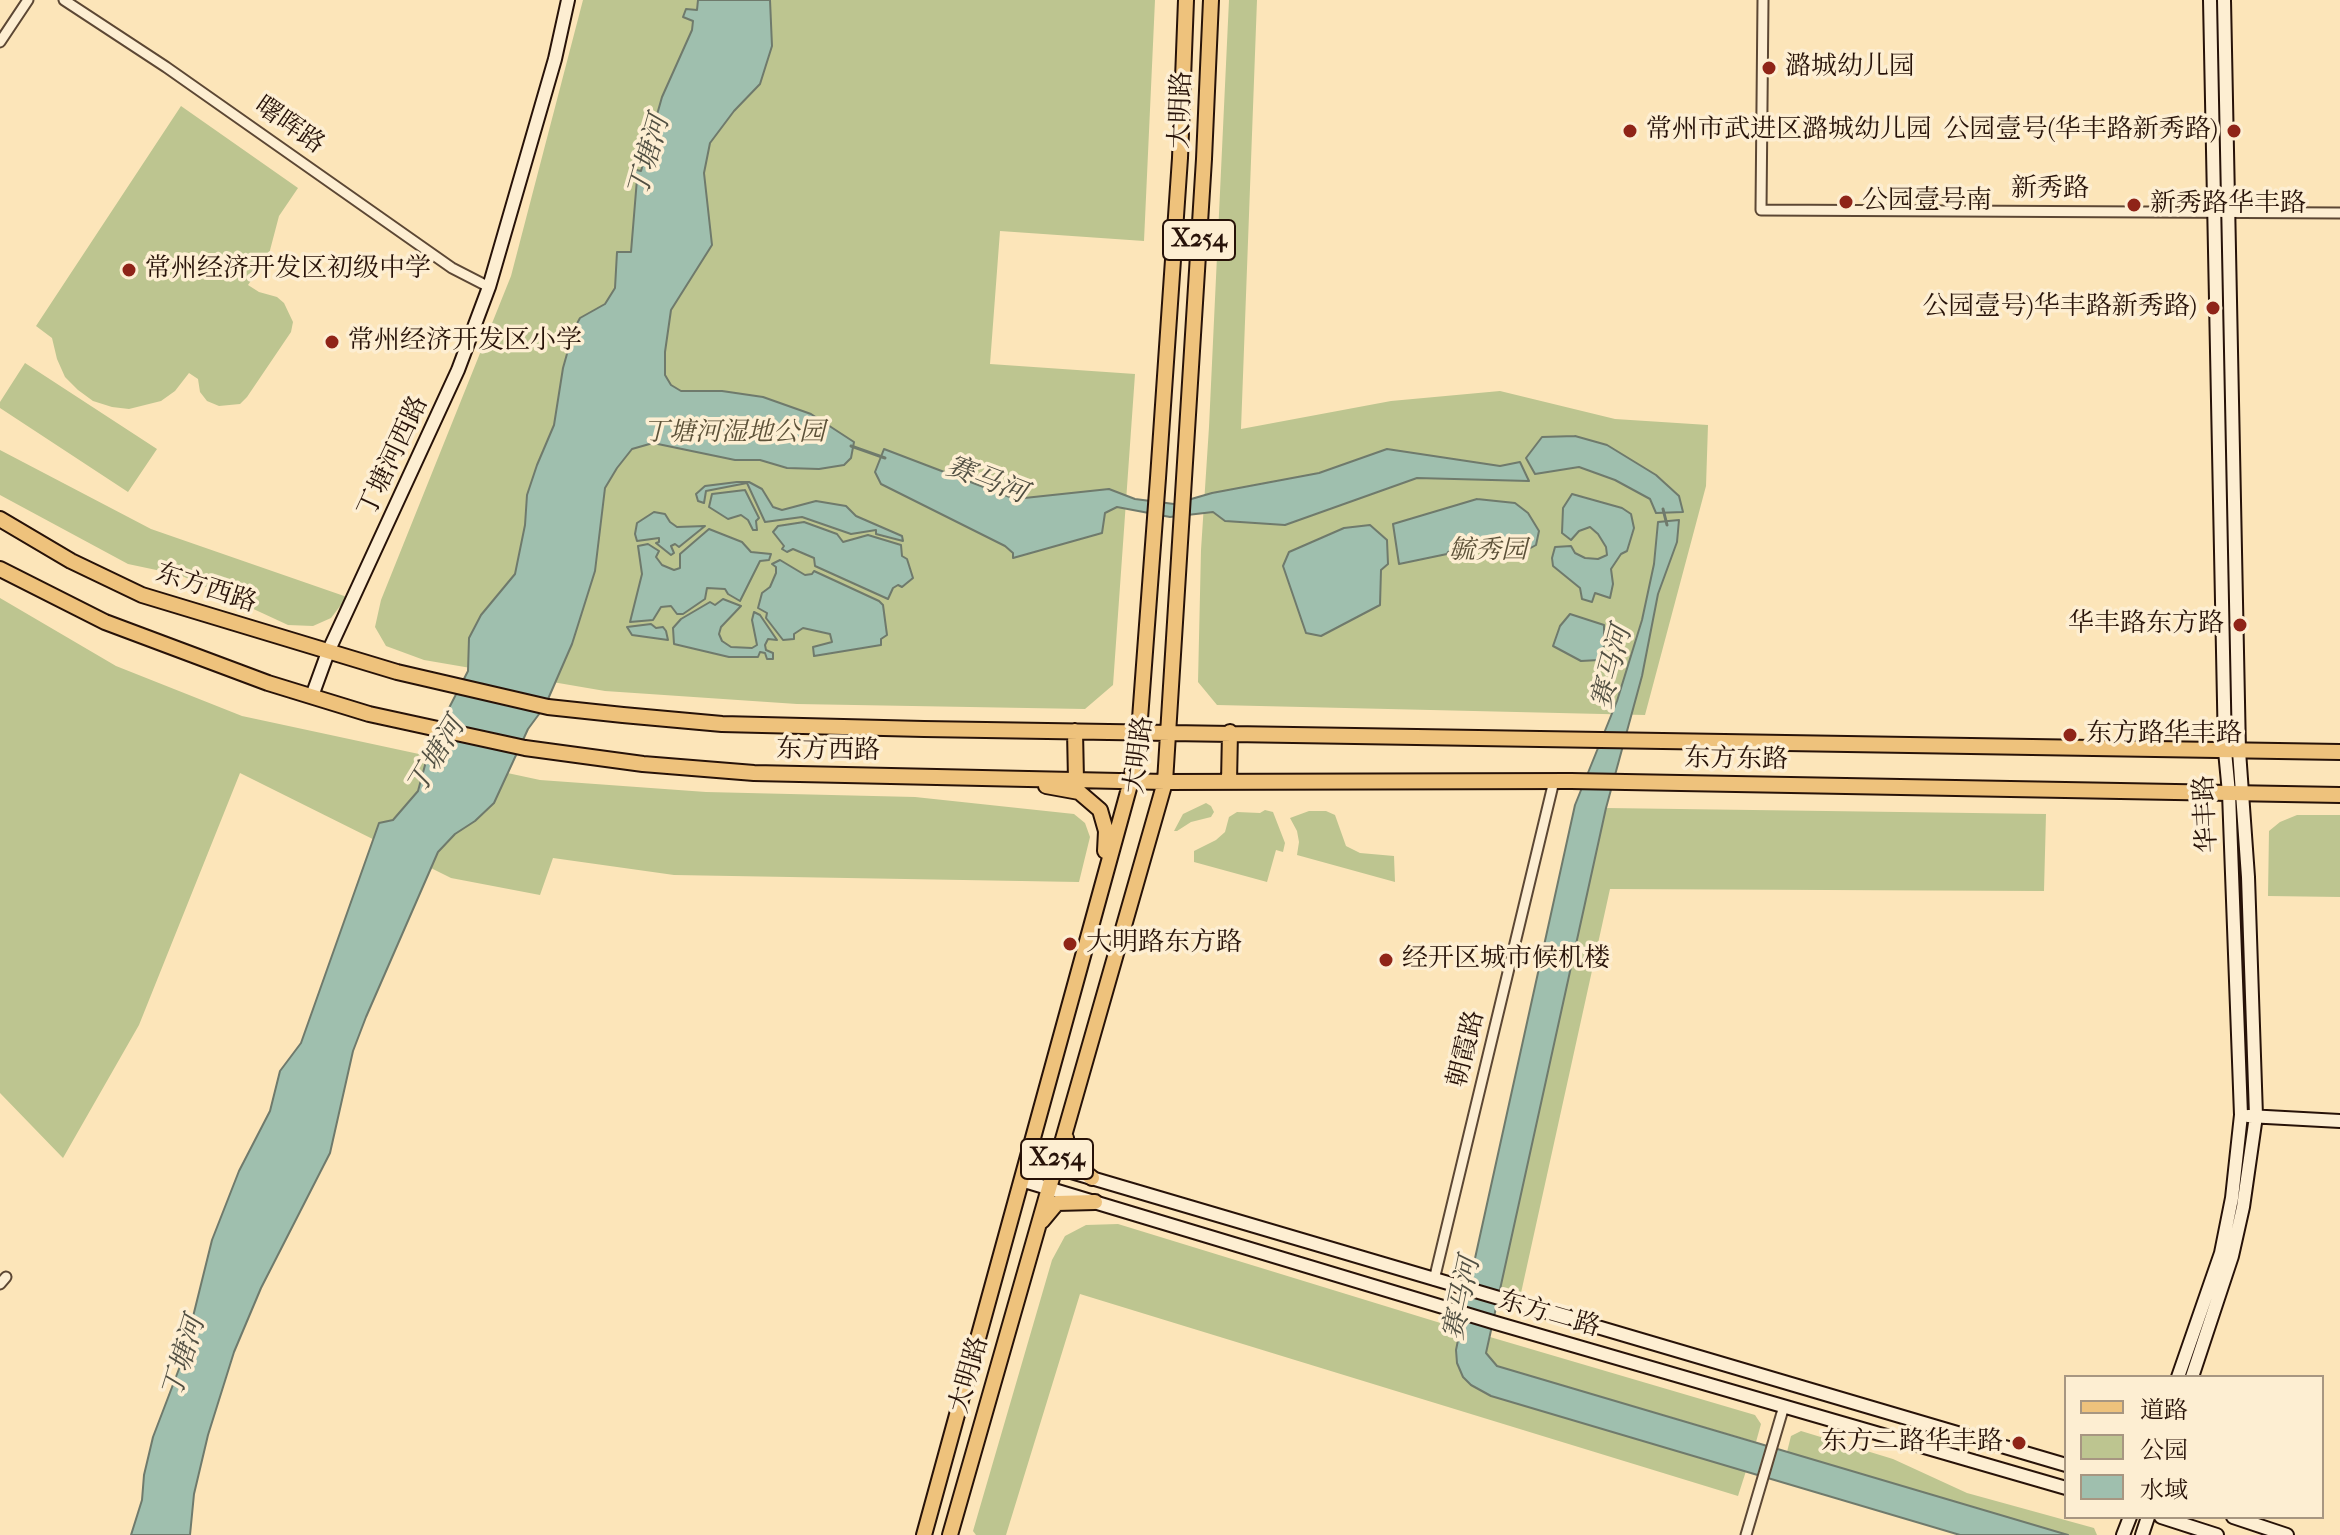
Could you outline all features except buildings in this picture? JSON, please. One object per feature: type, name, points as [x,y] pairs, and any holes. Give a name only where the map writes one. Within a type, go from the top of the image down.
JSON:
[{"type":"main road","name":"大明路","points":[[924,1535],[1131,781],[1139,732],[1155,524],[1180,158],[1186,0]]},
{"type":"main road","name":"大明路","points":[[950,1535],[1165,782],[1211,0]]},
{"type":"main road","name":"东方西路","points":[[0,519],[71,561],[142,595],[328,652],[456,687],[548,707],[722,724],[1139,732]]},
{"type":"main road","points":[[0,569],[105,622],[268,683],[312,696]]},
{"type":"main road","name":"东方西路","points":[[312,696],[369,714],[525,748],[643,764],[754,773],[1131,781]]},
{"type":"main road","points":[[1075,731],[1076,780]]},
{"type":"main road","name":"东方东路","points":[[1139,732],[2340,752]]},
{"type":"main road","points":[[1229,782],[1230,732]]},
{"type":"main road","points":[[1002,779],[1079,792],[1100,810],[1106,831],[1103,882]]},
{"type":"main road","name":"东方东路","points":[[1131,781],[1571,781],[2340,795]]},
{"type":"main road","points":[[1066,1126],[1069,1160],[1092,1178]]},
{"type":"main road","points":[[1037,1228],[1057,1203],[1095,1202]]},
{"type":"street","points":[[0,42],[28,0]]},
{"type":"street","name":"曙晖路","points":[[64,0],[166,67],[452,268],[489,287]]},
{"type":"street","name":"丁塘河西路","points":[[312,696],[328,652],[458,370],[489,287],[551,73],[568,0]]},
{"type":"street","name":"新秀路","points":[[1763,0],[1761,210],[2340,213]]},
{"type":"street","name":"华丰路","points":[[2210,0],[2222,214]]},
{"type":"street","name":"华丰路","points":[[2193,1375],[2232,1256],[2243,1207],[2256,1116],[2232,751],[2222,214],[2224,0]]},
{"type":"street","name":"朝霞路","points":[[1434,1280],[1554,781]]},
{"type":"street","name":"华丰路","points":[[2179,1375],[2221,1253],[2232,1198],[2241,1115],[2236,793]]},
{"type":"street","points":[[2241,1115],[2340,1121]]},
{"type":"street","name":"东方二路","points":[[1027,1159],[2064,1464]]},
{"type":"street","name":"东方二路","points":[[1021,1180],[1496,1323],[2064,1487]]},
{"type":"street","points":[[1746,1535],[1784,1406]]},
{"type":"street","points":[[2167,1519],[2217,1535]]},
{"type":"street","points":[[2239,1519],[2287,1535]]},
{"type":"green space","name":"丁塘河湿地公园","points":[[583,0],[1155,0],[1144,241],[1000,231],[990,364],[1135,374],[1113,685],[1085,709],[797,704],[605,691],[424,660],[386,646],[375,627],[381,600],[511,276]]},
{"type":"green space","name":"毓秀园","points":[[1229,0],[1257,0],[1241,429],[1391,401],[1500,391],[1615,419],[1708,425],[1706,486],[1645,715],[1217,705],[1198,682],[1201,550]]},
{"type":"green space","points":[[181,106],[298,188],[279,216],[269,254],[248,285],[284,303],[293,322],[291,332],[240,404],[219,406],[207,401],[200,392],[198,379],[189,373],[175,391],[161,401],[129,409],[112,407],[93,401],[65,377],[52,338],[36,326]]},
{"type":"green space","points":[[25,363],[157,449],[128,492],[0,408],[0,402]]},
{"type":"green space","points":[[0,450],[151,529],[347,597],[331,618],[313,626],[288,625],[180,575],[128,564],[0,495]]},
{"type":"green space","points":[[0,598],[116,666],[242,716],[540,780],[706,792],[915,797],[1074,814],[1085,823],[1090,837],[1079,882],[674,875],[553,858],[540,895],[451,878],[240,773],[139,1025],[63,1158],[0,1093]]},
{"type":"green space","points":[[1206,803],[1214,812],[1211,817],[1191,822],[1174,831],[1183,814]]},
{"type":"green space","points":[[1606,808],[2046,814],[2044,891],[1610,889],[1521,1293],[1500,1287]]},
{"type":"green space","points":[[1265,810],[1273,812],[1285,843],[1283,852],[1276,850],[1267,882],[1194,862],[1194,851],[1225,832],[1229,817],[1237,812],[1260,813]]},
{"type":"green space","points":[[1309,811],[1326,811],[1335,815],[1346,846],[1360,853],[1394,856],[1395,882],[1297,855],[1297,831],[1290,818]]},
{"type":"green space","points":[[2297,815],[2340,815],[2340,897],[2268,896],[2269,831]]},
{"type":"green space","points":[[1118,1224],[1460,1329],[1457,1363],[1463,1377],[1471,1385],[1491,1396],[1746,1471],[1738,1496],[1080,1294],[1006,1535],[976,1535],[973,1531],[1052,1260],[1065,1236],[1086,1225]]},
{"type":"green space","points":[[1490,1337],[1755,1415],[1761,1424],[1756,1442],[1497,1366],[1486,1353]]},
{"type":"green space","points":[[1801,1431],[1893,1459],[1967,1493],[2094,1528],[2097,1535],[2068,1535],[1787,1452],[1791,1436]]},
{"type":"water","name":"丁塘河","points":[[698,0],[770,0],[772,46],[760,84],[710,143],[704,173],[712,245],[671,310],[665,375],[671,385],[681,391],[722,391],[763,397],[811,414],[854,442],[851,458],[844,465],[819,469],[787,468],[760,460],[735,460],[653,443],[632,449],[617,468],[605,488],[595,571],[572,644],[545,706],[528,729],[494,803],[438,852],[366,1017],[353,1051],[330,1153],[261,1288],[234,1352],[208,1435],[194,1494],[190,1535],[131,1535],[142,1500],[153,1437],[182,1361],[212,1240],[239,1171],[270,1111],[280,1071],[301,1043],[379,823],[393,820],[418,791],[431,743],[468,671],[469,638],[481,615],[515,574],[525,525],[527,495],[554,425],[563,368],[574,329],[580,318],[605,304],[615,288],[617,252],[631,252],[637,179],[631,178],[632,169],[641,171],[662,97],[692,30],[693,21],[683,17],[686,9],[697,10]]},
{"type":"water","points":[[1575,436],[1607,445],[1656,475],[1679,496],[1683,512],[1656,513],[1650,499],[1615,480],[1579,467],[1535,474],[1526,458],[1542,437]]},
{"type":"water","points":[[884,449],[1015,499],[1109,489],[1135,499],[1174,504],[1212,493],[1319,473],[1387,449],[1500,466],[1520,462],[1529,481],[1417,478],[1285,525],[1225,521],[1213,512],[1170,517],[1117,507],[1105,513],[1102,533],[1013,558],[1013,553],[1005,546],[881,484],[875,472]]},
{"type":"water","points":[[749,482],[762,489],[773,507],[782,510],[816,501],[846,506],[856,516],[902,536],[903,541],[876,534],[876,530],[851,534],[802,517],[765,522],[747,483],[706,491],[704,503],[698,501],[696,494],[705,486]]},
{"type":"water","points":[[745,490],[759,518],[756,521],[757,530],[753,530],[741,515],[728,519],[709,507],[712,494]]},
{"type":"water","points":[[1572,494],[1622,508],[1631,514],[1634,528],[1627,551],[1621,554],[1611,569],[1613,584],[1610,598],[1595,593],[1592,602],[1582,599],[1580,588],[1553,566],[1555,547],[1571,546],[1575,553],[1585,558],[1598,559],[1607,555],[1606,547],[1590,527],[1579,531],[1571,540],[1562,533],[1563,508]]},
{"type":"water","points":[[1477,499],[1515,503],[1528,513],[1539,531],[1536,545],[1518,555],[1502,556],[1494,550],[1479,549],[1448,552],[1399,564],[1393,524]]},
{"type":"water","points":[[654,512],[665,514],[677,527],[705,526],[679,547],[675,544],[671,546],[674,553],[671,555],[656,543],[659,538],[637,541],[637,523]]},
{"type":"water","points":[[1679,520],[1677,542],[1658,594],[1642,676],[1606,808],[1486,1353],[1497,1366],[2068,1535],[1960,1535],[1491,1396],[1471,1385],[1463,1377],[1457,1363],[1456,1350],[1472,1272],[1575,805],[1617,701],[1642,620],[1654,564],[1658,522]]},
{"type":"water","points":[[804,522],[837,534],[843,542],[868,535],[901,545],[902,556],[907,559],[913,578],[902,587],[898,585],[893,588],[888,599],[815,566],[814,558],[793,549],[787,552],[782,549],[784,546],[773,532],[778,526]]},
{"type":"water","points":[[1370,525],[1387,540],[1388,564],[1381,570],[1380,605],[1321,636],[1306,633],[1283,566],[1289,552],[1344,528]]},
{"type":"water","points":[[709,529],[742,542],[751,552],[771,554],[769,560],[760,561],[740,601],[725,589],[707,588],[705,599],[683,614],[677,614],[671,606],[661,607],[653,620],[630,622],[642,574],[638,546],[648,544],[659,551],[656,557],[662,565],[674,570],[680,568],[680,554]]},
{"type":"water","points":[[780,560],[805,575],[814,571],[879,601],[883,605],[887,635],[881,639],[881,645],[814,656],[813,647],[832,642],[830,634],[803,628],[794,634],[794,639],[783,640],[766,618],[767,613],[758,608],[762,593],[770,587],[776,573],[776,567],[772,564]]},
{"type":"water","points":[[723,599],[741,606],[721,627],[719,634],[722,641],[731,647],[752,648],[757,645],[752,620],[754,612],[760,615],[777,640],[768,639],[765,645],[766,650],[773,653],[773,659],[767,659],[765,653],[760,652],[758,657],[729,657],[674,644],[673,628],[681,619],[710,602],[715,605]]},
{"type":"water","points":[[1570,614],[1604,625],[1604,646],[1599,660],[1581,661],[1553,646],[1560,626]]},
{"type":"water","points":[[651,624],[656,628],[663,627],[668,640],[632,635],[627,627]]},
{"type":"waterway","name":"赛马河","points":[[851,446],[885,458]]},
{"type":"waterway","name":"赛马河","points":[[1663,509],[1667,525]]},
{"type":"place","name":"潞城幼儿园","points":[[1769,68]]},
{"type":"place","name":"常州市武进区潞城幼儿园","points":[[1630,131]]},
{"type":"place","name":"公园壹号(华丰路新秀路)","points":[[2234,131]]},
{"type":"place","name":"公园壹号南","points":[[1846,202]]},
{"type":"place","name":"新秀路华丰路","points":[[2134,205]]},
{"type":"place","name":"常州经济开发区初级中学","points":[[129,270]]},
{"type":"place","name":"公园壹号)华丰路新秀路)","points":[[2213,308]]},
{"type":"place","name":"常州经济开发区小学","points":[[332,342]]},
{"type":"place","name":"华丰路东方路","points":[[2240,625]]},
{"type":"place","name":"东方路华丰路","points":[[2070,735]]},
{"type":"place","name":"大明路东方路","points":[[1070,944]]},
{"type":"place","name":"经开区城市候机楼","points":[[1386,960]]},
{"type":"place","name":"东方二路华丰路","points":[[2019,1443]]}]
